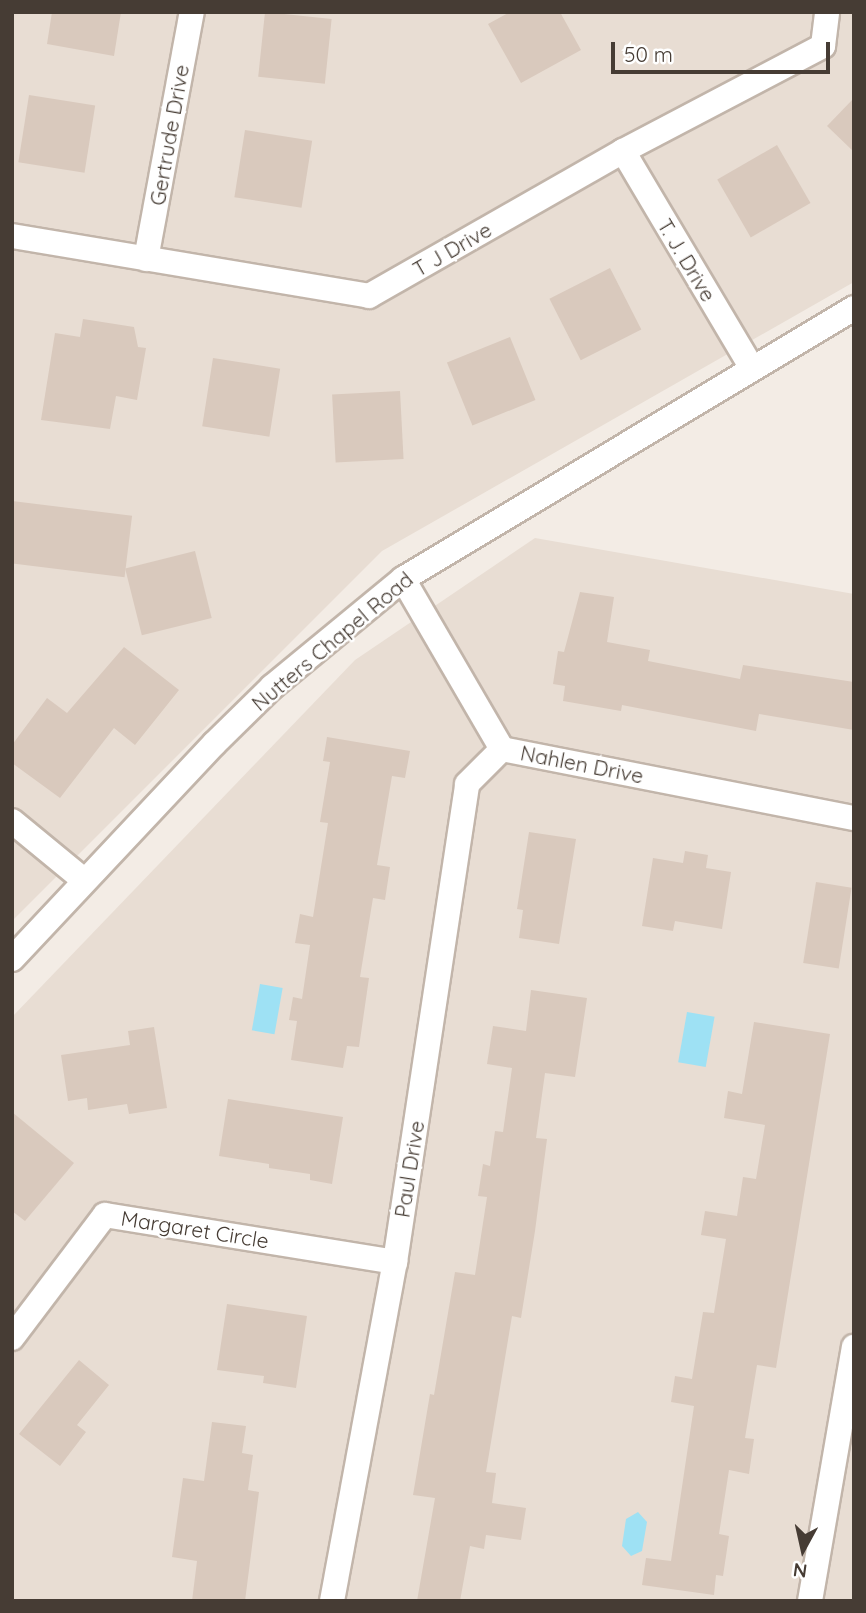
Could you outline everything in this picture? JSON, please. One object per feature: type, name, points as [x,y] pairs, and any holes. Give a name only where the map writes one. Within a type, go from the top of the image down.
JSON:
[{"type":"street","name":"Gertrude Drive","points":[[146,259],[192,12]]},
{"type":"street","name":"T J Drive","points":[[12,236],[369,296],[623,152],[823,46],[828,12]]},
{"type":"street","name":"T. J. Drive","points":[[623,152],[752,368]]},
{"type":"street","name":"Nutters Chapel Road","points":[[12,959],[272,687],[403,579],[854,308]]},
{"type":"street","name":"Nahlen Drive","points":[[403,579],[502,749],[854,818]]},
{"type":"street","name":"Paul Drive","points":[[332,1601],[396,1262],[467,784],[502,749]]},
{"type":"street","points":[[12,821],[85,881]]},
{"type":"street","name":"Margaret Circle","points":[[12,1338],[105,1215],[396,1262]]},
{"type":"street","points":[[810,1601],[854,1347]]},
{"type":"shaded area","points":[[12,12],[854,12],[854,282],[382,551],[12,921]]},
{"type":"shaded area","points":[[535,538],[854,594],[854,1601],[12,1601],[12,1017],[355,660]]},
{"type":"water","points":[[260,984],[283,988],[274,1034],[252,1030]]},
{"type":"water","points":[[687,1012],[715,1017],[706,1067],[678,1062]]},
{"type":"water","points":[[638,1512],[647,1522],[642,1551],[631,1556],[622,1546],[626,1519]]},
{"type":"building","points":[[52,12],[121,12],[114,56],[47,44]]},
{"type":"building","points":[[265,12],[332,19],[325,84],[258,77]]},
{"type":"building","points":[[510,12],[560,12],[581,50],[521,83],[488,24]]},
{"type":"building","points":[[29,95],[95,105],[85,173],[18,162]]},
{"type":"building","points":[[854,98],[854,152],[827,126]]},
{"type":"building","points":[[245,130],[312,141],[302,208],[234,197]]},
{"type":"building","points":[[777,145],[810,203],[751,238],[717,180]]},
{"type":"building","points":[[610,268],[641,329],[581,360],[549,299]]},
{"type":"building","points":[[83,319],[134,327],[138,347],[146,348],[137,400],[116,396],[110,429],[41,420],[55,333],[80,337]]},
{"type":"building","points":[[510,337],[535,400],[472,426],[447,362]]},
{"type":"building","points":[[213,358],[280,369],[269,437],[202,426]]},
{"type":"building","points":[[400,391],[404,459],[336,462],[332,395]]},
{"type":"building","points":[[12,501],[132,516],[125,577],[12,563]]},
{"type":"building","points":[[195,551],[212,618],[142,635],[125,568]]},
{"type":"building","points":[[580,592],[614,597],[607,642],[650,650],[648,661],[740,679],[743,665],[854,682],[854,730],[759,714],[756,731],[622,705],[621,711],[563,701],[565,686],[553,684],[558,651],[564,652]]},
{"type":"building","points":[[124,647],[179,690],[135,745],[114,728],[60,798],[12,763],[12,745],[47,698],[67,713]]},
{"type":"building","points":[[327,737],[410,751],[405,778],[392,776],[377,865],[390,867],[385,900],[373,898],[360,977],[369,978],[359,1047],[347,1046],[343,1068],[291,1060],[297,1021],[289,1020],[293,997],[302,999],[310,945],[295,943],[300,914],[313,917],[328,823],[320,822],[330,762],[323,761]]},
{"type":"building","points":[[529,832],[576,839],[559,944],[519,938],[523,910],[517,909]]},
{"type":"building","points":[[685,851],[708,855],[706,868],[731,872],[722,929],[675,921],[673,931],[642,926],[653,858],[683,863]]},
{"type":"building","points":[[816,882],[852,888],[839,969],[803,963]]},
{"type":"building","points":[[531,990],[587,998],[575,1077],[545,1073],[536,1138],[547,1139],[535,1231],[521,1318],[512,1316],[486,1472],[496,1473],[492,1503],[526,1508],[521,1540],[486,1535],[484,1549],[470,1546],[460,1601],[417,1601],[435,1498],[413,1495],[430,1394],[434,1395],[455,1272],[475,1275],[487,1197],[478,1196],[483,1164],[490,1166],[495,1131],[503,1132],[512,1068],[487,1064],[493,1026],[526,1031]]},
{"type":"building","points":[[754,1022],[830,1034],[776,1368],[757,1365],[745,1438],[754,1439],[749,1474],[729,1470],[719,1534],[729,1536],[723,1576],[716,1575],[714,1595],[642,1585],[646,1558],[671,1561],[694,1406],[671,1402],[675,1376],[692,1379],[703,1312],[714,1313],[726,1239],[701,1235],[705,1211],[737,1216],[743,1177],[756,1179],[765,1125],[724,1118],[728,1091],[742,1094]]},
{"type":"building","points":[[154,1027],[167,1108],[129,1114],[127,1104],[88,1110],[87,1098],[68,1101],[61,1055],[130,1045],[128,1031]]},
{"type":"building","points":[[228,1099],[343,1117],[332,1184],[310,1180],[310,1174],[219,1156]]},
{"type":"building","points":[[12,1112],[74,1163],[25,1221],[12,1211]]},
{"type":"building","points":[[227,1304],[307,1316],[296,1388],[263,1383],[264,1376],[217,1370]]},
{"type":"building","points":[[79,1360],[109,1385],[77,1425],[86,1432],[60,1466],[19,1434]]},
{"type":"building","points":[[212,1422],[246,1426],[242,1453],[253,1455],[248,1490],[259,1492],[245,1601],[192,1601],[197,1561],[172,1557],[183,1478],[204,1481]]}]
